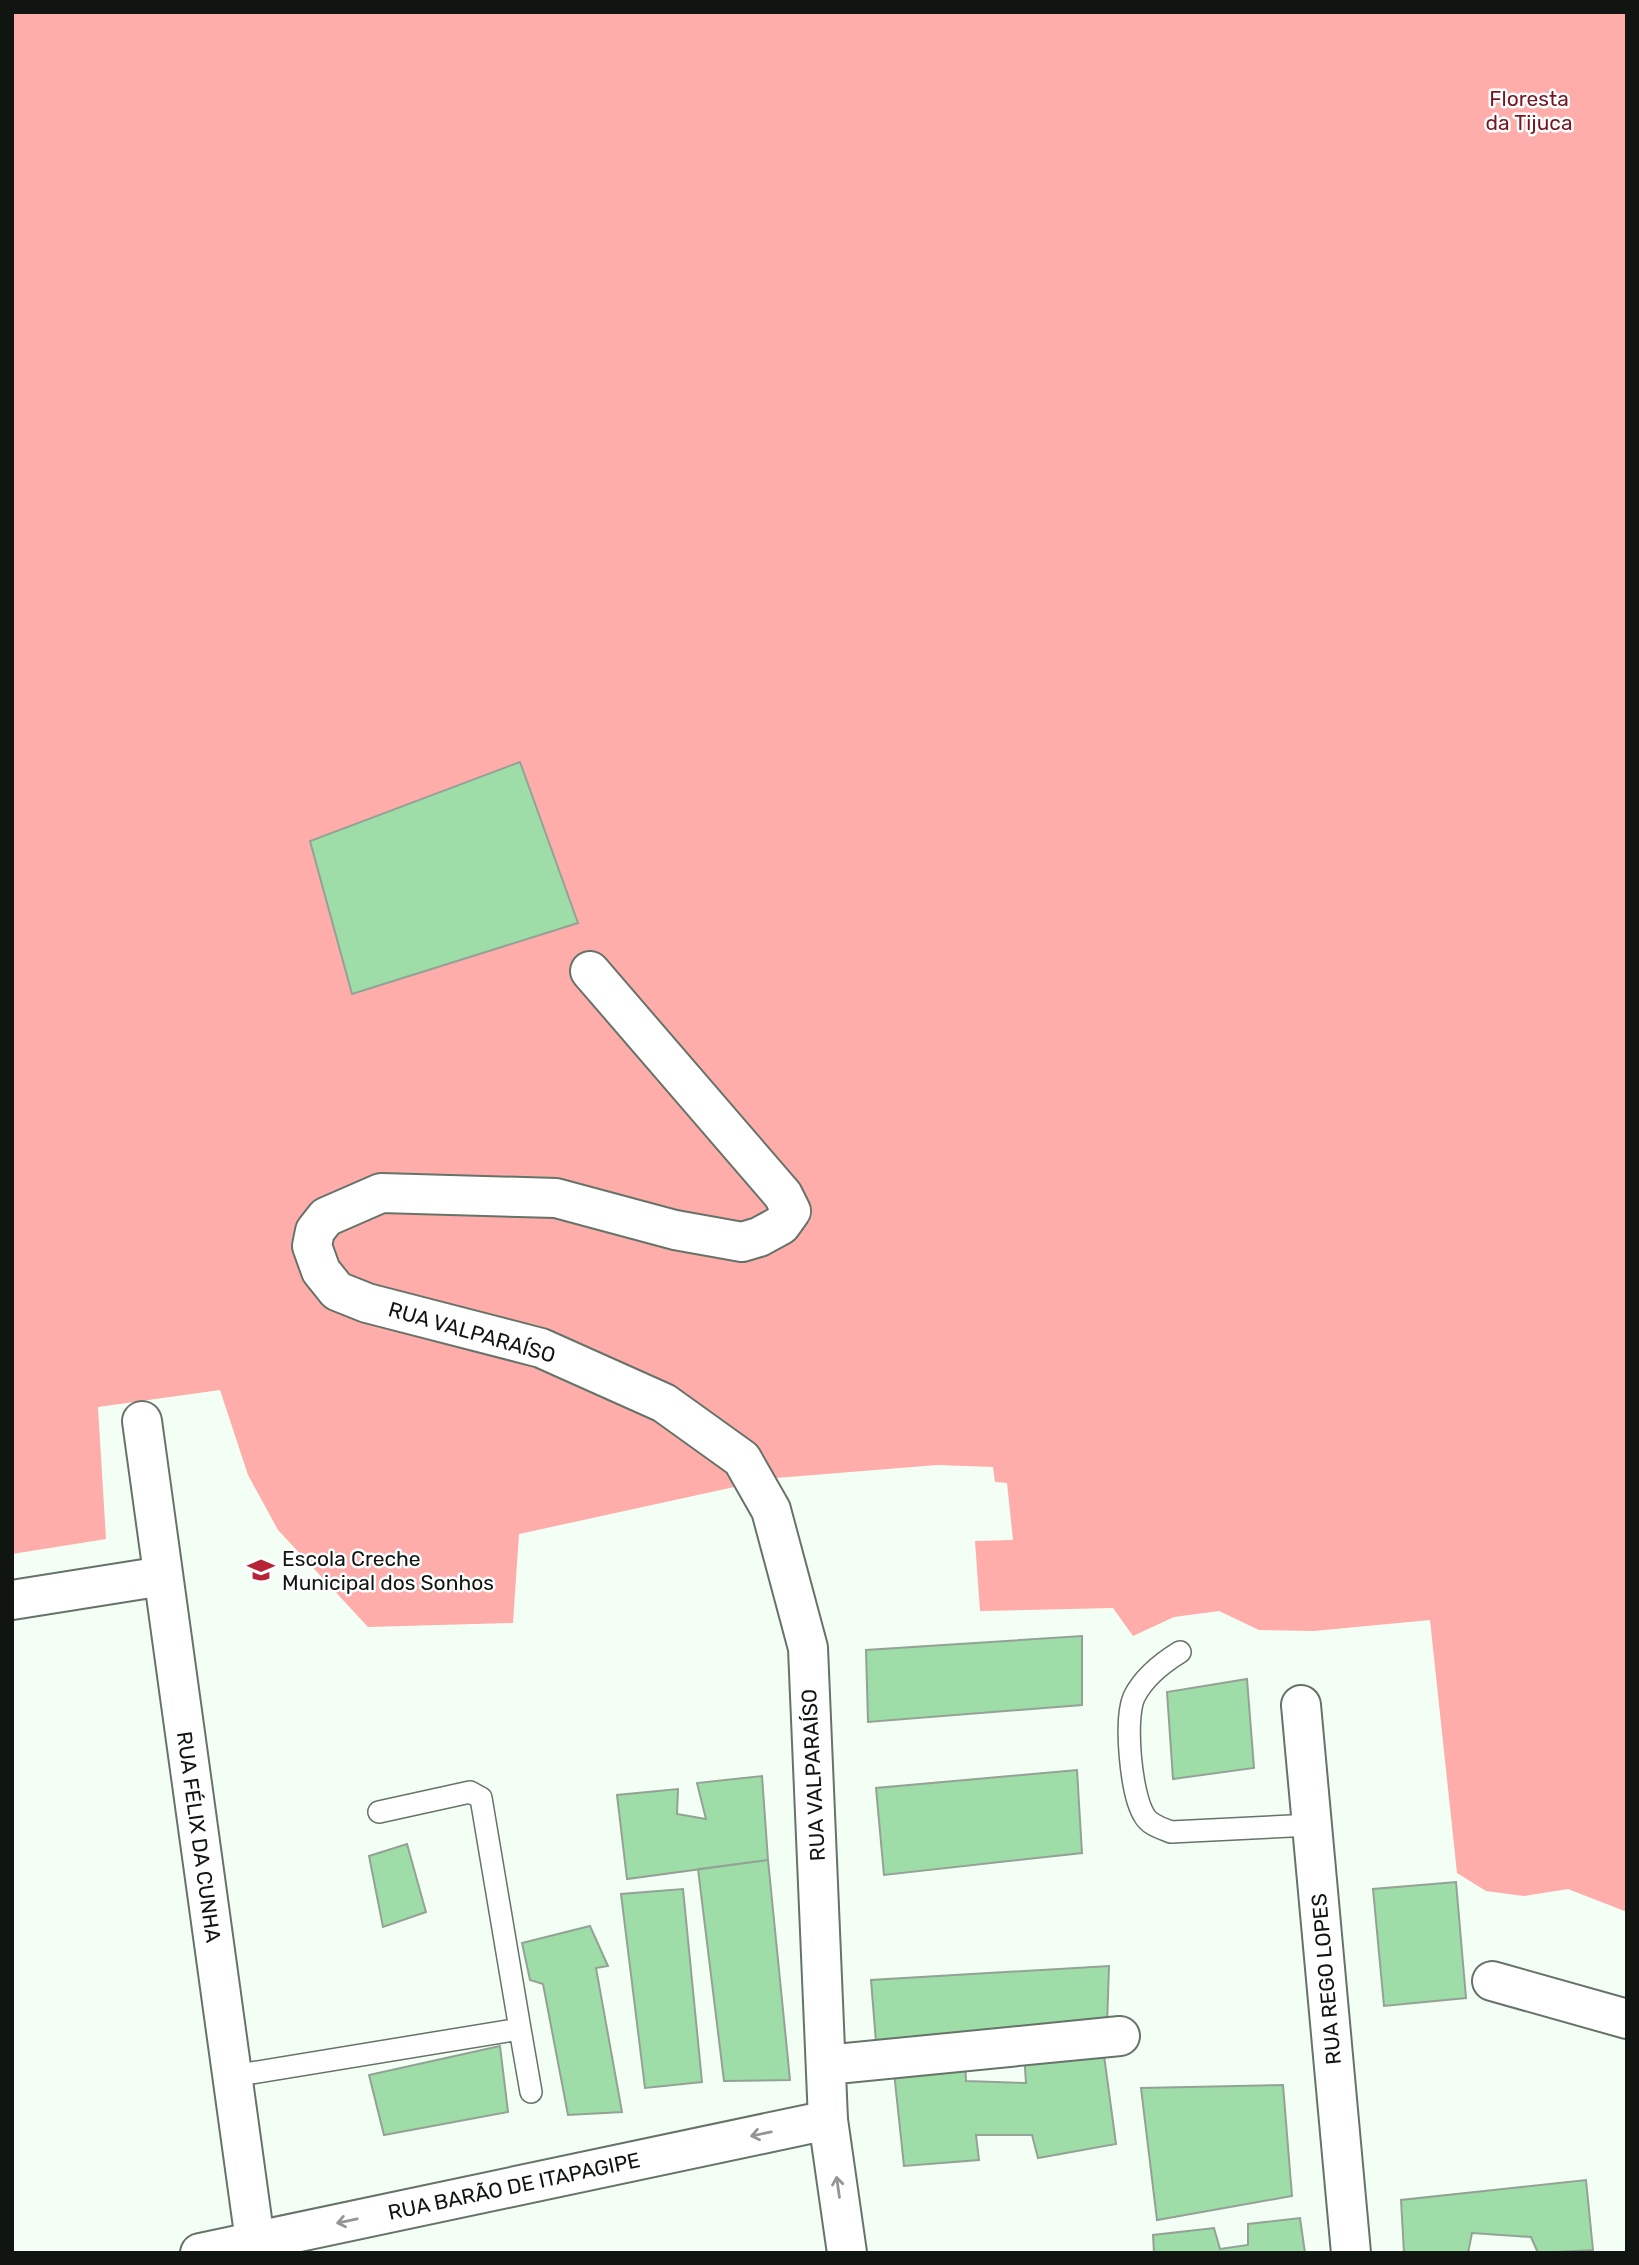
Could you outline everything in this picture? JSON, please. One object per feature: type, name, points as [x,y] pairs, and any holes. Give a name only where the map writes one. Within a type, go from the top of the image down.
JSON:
[{"type":"street","name":"RUA VALPARAÍSO","points":[[590,971],[783,1195],[790,1211],[781,1225],[759,1237],[742,1242],[676,1230],[556,1198],[380,1193],[326,1217],[316,1230],[312,1246],[315,1259],[337,1291],[367,1303],[541,1348],[664,1403],[742,1459],[771,1510],[808,1648],[828,2120],[847,2253]]},
{"type":"street","name":"RUA FÉLIX DA CUNHA","points":[[142,1421],[256,2247]]},
{"type":"street","points":[[12,1600],[163,1576]]},
{"type":"street","name":"RUA REGO LOPES","points":[[1301,1705],[1351,2253]]},
{"type":"street","points":[[1492,1981],[1627,2019]]},
{"type":"street","points":[[826,2065],[1120,2036]]},
{"type":"street","name":"RUA BARÃO DE ITAPAGIPE","points":[[200,2253],[256,2247],[828,2120]]},
{"type":"lane","points":[[1180,1652],[1158,1665],[1135,1696],[1130,1712],[1138,1801],[1144,1817],[1155,1826],[1171,1832],[1312,1825]]},
{"type":"lane","points":[[379,1812],[470,1792],[481,1798],[531,2092]]},
{"type":"lane","points":[[233,2076],[520,2029]]},
{"type":"green space","name":"Floresta da Tijuca","points":[[12,12],[1627,12],[1627,1912],[1568,1889],[1524,1896],[1486,1891],[1457,1873],[1430,1620],[1314,1631],[1259,1630],[1219,1611],[1174,1617],[1133,1636],[1113,1608],[980,1611],[975,1541],[1013,1540],[1007,1483],[995,1482],[993,1467],[937,1465],[776,1478],[519,1534],[513,1623],[368,1627],[278,1530],[248,1475],[220,1390],[98,1407],[106,1539],[12,1554]]},
{"type":"building","points":[[520,762],[578,923],[352,994],[310,841]]},
{"type":"building","points":[[1082,1636],[1082,1705],[868,1722],[866,1650]]},
{"type":"building","points":[[1247,1679],[1254,1768],[1173,1779],[1167,1692]]},
{"type":"building","points":[[1077,1770],[1082,1853],[884,1875],[876,1788]]},
{"type":"building","points":[[762,1776],[768,1860],[627,1879],[617,1795],[678,1789],[677,1814],[706,1819],[697,1783]]},
{"type":"building","points":[[407,1844],[426,1912],[383,1927],[369,1856]]},
{"type":"building","points":[[768,1860],[790,2080],[724,2081],[698,1869]]},
{"type":"building","points":[[1456,1882],[1466,1998],[1384,2006],[1373,1889]]},
{"type":"building","points":[[683,1889],[702,2082],[645,2088],[621,1894]]},
{"type":"building","points":[[590,1926],[608,1966],[596,1968],[622,2112],[568,2115],[543,1984],[530,1980],[522,1943]]},
{"type":"building","points":[[1109,1966],[1107,2026],[876,2042],[871,1980]]},
{"type":"building","points":[[500,2046],[508,2112],[384,2135],[369,2075]]},
{"type":"building","points":[[1103,2048],[1116,2144],[1038,2158],[1032,2135],[976,2135],[979,2160],[904,2166],[893,2063],[965,2060],[966,2081],[1026,2083],[1024,2053]]},
{"type":"building","points":[[1283,2085],[1292,2196],[1157,2220],[1141,2088]]},
{"type":"building","points":[[1586,2180],[1593,2250],[1538,2253],[1531,2237],[1472,2233],[1468,2253],[1404,2253],[1401,2200]]},
{"type":"building","points":[[1300,2218],[1305,2253],[1154,2253],[1153,2235],[1214,2228],[1220,2249],[1248,2245],[1248,2224]]},
{"type":"place","name":"Escola Creche Municipal dos Sonhos","points":[[261,1570]]}]
